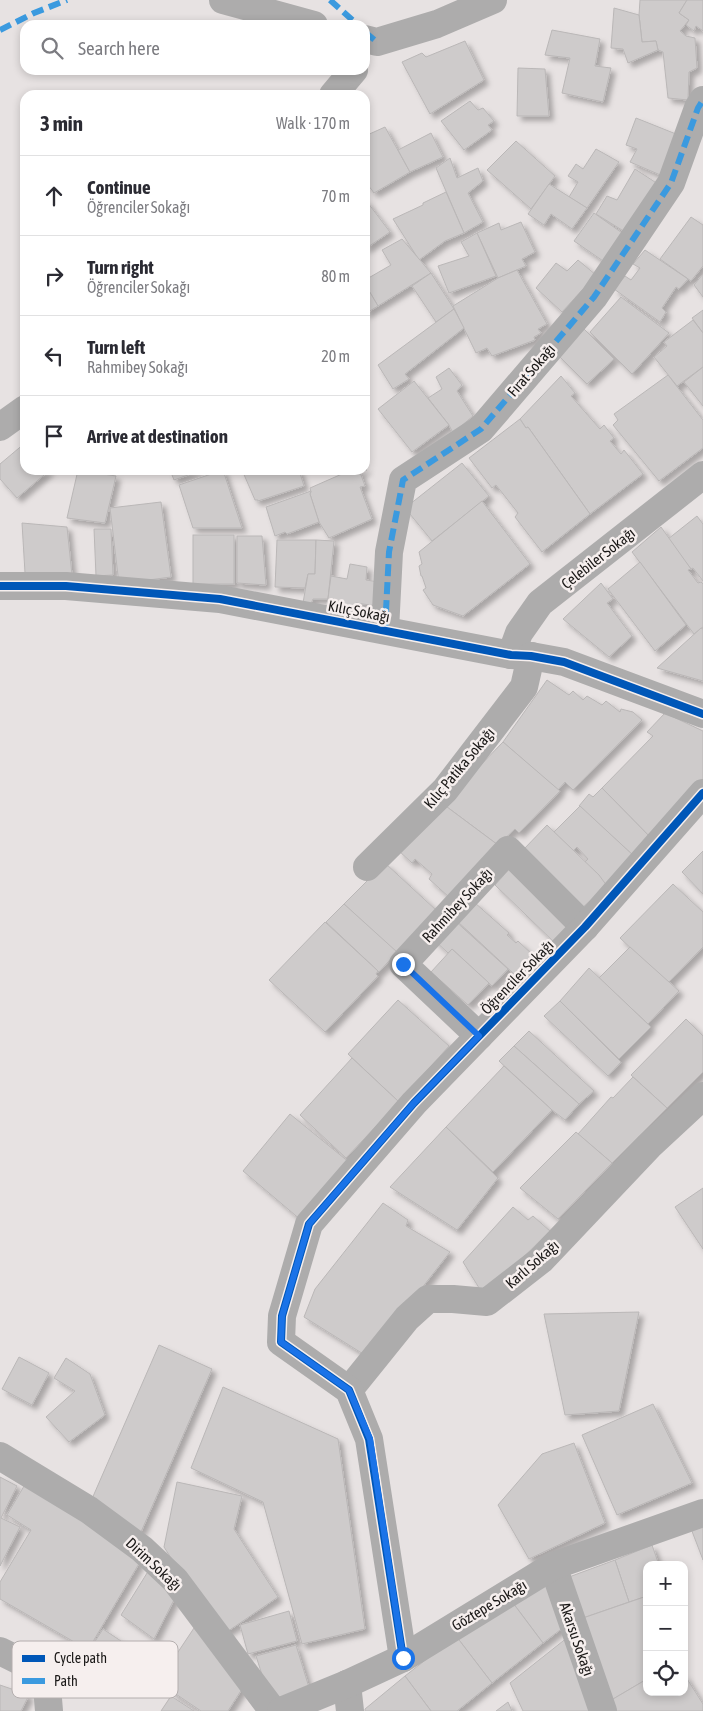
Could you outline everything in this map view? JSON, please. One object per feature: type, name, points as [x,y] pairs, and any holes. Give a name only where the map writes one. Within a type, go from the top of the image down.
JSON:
[{"type":"street","points":[[223,0],[296,20]]},
{"type":"street","points":[[370,46],[437,24],[493,0]]},
{"type":"street","points":[[337,90],[350,75]]},
{"type":"street","name":"Fırat Sokağı","points":[[385,630],[389,552],[402,480],[481,429],[594,297],[670,183],[703,100]]},
{"type":"street","points":[[0,427],[20,413]]},
{"type":"street","name":"Çelebiler Sokağı","points":[[521,656],[519,633],[540,603],[703,475]]},
{"type":"street","name":"Kılıç Sokağı","points":[[0,586],[66,586],[220,599],[521,656],[564,662],[703,714]]},
{"type":"street","name":"Kılıç Patika Sokağı","points":[[367,867],[451,782],[524,687],[521,656]]},
{"type":"street","name":"Öğrenciler Sokağı","points":[[349,1390],[281,1342],[282,1316],[309,1224],[414,1103],[585,927],[703,793]]},
{"type":"street","name":"Rahmibey Sokağı","points":[[479,1036],[403,964],[508,850],[585,927]]},
{"type":"street","name":"Karlı Sokağı","points":[[349,1390],[407,1318],[428,1299],[487,1302],[541,1260],[649,1146],[703,1096]]},
{"type":"street","points":[[349,1390],[370,1439],[403,1658]]},
{"type":"street","name":"Dirim Sokağı","points":[[0,1456],[89,1510],[142,1549],[175,1580],[273,1711]]},
{"type":"street","name":"Göztepe Sokağı","points":[[281,1711],[347,1684],[403,1658],[553,1566],[703,1513]]},
{"type":"street","name":"Akarsu Sokağı","points":[[553,1566],[603,1711]]},
{"type":"street","points":[[0,1651],[12,1657]]},
{"type":"street","points":[[347,1684],[350,1711]]},
{"type":"street","points":[[48,1698],[49,1711]]},
{"type":"building","points":[[640,0],[687,0],[679,13],[689,20],[680,31],[686,36],[695,38],[697,68],[689,72],[688,100],[668,98],[663,52],[658,50],[656,41],[642,42],[639,15]]},
{"type":"building","points":[[687,0],[703,0],[703,31],[696,26],[694,31],[686,25],[689,20],[679,13]]},
{"type":"building","points":[[614,8],[639,15],[642,42],[656,41],[658,50],[628,63],[623,49],[611,48]]},
{"type":"building","points":[[552,30],[600,39],[595,66],[611,68],[603,102],[562,93],[570,58],[545,55]]},
{"type":"building","points":[[465,41],[484,80],[430,114],[402,62],[422,53],[426,57]]},
{"type":"building","points":[[518,68],[545,69],[549,116],[517,116]]},
{"type":"building","points":[[470,101],[478,110],[483,108],[494,121],[488,125],[492,130],[464,150],[441,121]]},
{"type":"building","points":[[636,118],[681,136],[665,177],[630,162],[637,149],[626,145]]},
{"type":"building","points":[[385,127],[410,172],[374,193],[370,188],[370,134]]},
{"type":"building","points":[[431,133],[443,157],[410,172],[398,150]]},
{"type":"building","points":[[516,141],[555,176],[531,209],[487,170]]},
{"type":"building","points":[[596,149],[619,162],[587,208],[569,197],[578,182],[568,176],[576,164],[583,169]]},
{"type":"building","points":[[450,158],[457,178],[478,168],[483,181],[468,193],[483,222],[464,233],[436,168]]},
{"type":"building","points":[[635,169],[658,184],[630,235],[596,214],[607,196],[617,200]]},
{"type":"building","points":[[549,184],[587,208],[572,229],[551,214],[544,225],[528,214]]},
{"type":"building","points":[[446,192],[464,233],[445,241],[419,260],[393,219]]},
{"type":"building","points":[[370,206],[390,232],[370,246]]},
{"type":"building","points":[[594,213],[625,235],[606,263],[574,241]]},
{"type":"building","points":[[691,217],[703,225],[703,266],[691,281],[660,259]]},
{"type":"building","points":[[521,222],[535,252],[522,259],[526,266],[498,278],[477,233],[499,223],[501,230]]},
{"type":"building","points":[[477,233],[496,276],[449,293],[438,266],[469,256],[461,242]]},
{"type":"building","points":[[402,239],[431,273],[378,306],[370,292],[370,277],[391,265],[382,250]]},
{"type":"building","points":[[645,250],[688,279],[679,289],[676,287],[662,308],[666,312],[660,322],[614,289],[625,276],[631,280],[640,268],[633,264]]},
{"type":"building","points":[[578,260],[596,275],[562,312],[536,288],[556,263],[567,271]]},
{"type":"building","points":[[517,270],[547,324],[538,329],[541,333],[534,337],[535,340],[492,356],[487,348],[476,353],[453,306],[498,278]]},
{"type":"building","points":[[431,273],[454,309],[436,322],[412,286]]},
{"type":"building","points":[[703,274],[703,297],[694,285]]},
{"type":"building","points":[[370,292],[378,306],[370,311]]},
{"type":"building","points":[[621,297],[669,333],[632,374],[590,332]]},
{"type":"building","points":[[454,309],[464,328],[405,374],[409,379],[393,389],[378,365]]},
{"type":"building","points":[[703,310],[703,333],[692,318]]},
{"type":"building","points":[[693,320],[703,333],[703,367],[677,386],[654,357],[667,346],[664,342]]},
{"type":"building","points":[[583,328],[614,359],[587,384],[556,353]]},
{"type":"building","points":[[703,367],[703,406],[684,382]]},
{"type":"building","points":[[449,368],[462,385],[457,391],[473,416],[453,433],[428,398],[442,389],[436,377]]},
{"type":"building","points":[[668,375],[703,420],[703,448],[659,481],[613,425],[618,420],[614,414]]},
{"type":"building","points":[[561,376],[575,393],[571,396],[600,429],[604,425],[614,438],[610,441],[621,454],[624,450],[643,474],[590,514],[528,427],[526,428],[520,419]]},
{"type":"building","points":[[414,381],[449,425],[412,452],[378,409]]},
{"type":"building","points":[[520,419],[526,428],[528,427],[590,514],[542,552],[515,517],[518,513],[496,485],[492,488],[469,458]]},
{"type":"building","points":[[20,447],[20,475],[44,475],[17,498],[0,479],[0,464]]},
{"type":"building","points":[[462,463],[489,496],[432,541],[405,508]]},
{"type":"building","points":[[77,475],[116,476],[105,523],[67,518]]},
{"type":"building","points":[[172,475],[188,475],[174,480]]},
{"type":"building","points":[[208,475],[225,475],[242,528],[193,528],[179,485]]},
{"type":"building","points":[[244,475],[301,475],[304,486],[258,501],[255,500]]},
{"type":"building","points":[[340,475],[361,475],[365,486],[360,487],[372,519],[329,538],[319,522],[310,494],[310,488]]},
{"type":"building","points":[[311,491],[310,494],[319,522],[287,534],[285,532],[275,536],[266,507]]},
{"type":"building","points":[[482,501],[530,564],[463,616],[433,605],[423,590],[426,588],[419,566],[422,564],[419,552]]},
{"type":"building","points":[[161,502],[171,577],[119,584],[110,508]]},
{"type":"building","points":[[697,516],[703,524],[703,581],[693,568],[691,569],[668,539]]},
{"type":"building","points":[[22,523],[67,527],[72,575],[25,573]]},
{"type":"building","points":[[661,527],[691,569],[688,570],[698,583],[701,582],[703,584],[703,627],[694,634],[632,552]]},
{"type":"building","points":[[94,529],[111,529],[113,575],[96,576]]},
{"type":"building","points":[[193,535],[234,535],[234,584],[193,584]]},
{"type":"building","points":[[237,536],[262,536],[266,585],[237,583]]},
{"type":"building","points":[[277,540],[316,540],[315,574],[308,574],[305,588],[275,587]]},
{"type":"building","points":[[316,540],[334,541],[328,599],[313,599],[310,606],[303,603],[308,574],[315,574]]},
{"type":"building","points":[[640,562],[686,625],[655,651],[608,589]]},
{"type":"building","points":[[350,564],[367,567],[366,580],[379,582],[377,606],[356,603],[353,610],[327,606],[331,576],[347,579]]},
{"type":"building","points":[[601,583],[613,599],[607,603],[632,636],[609,657],[563,619]]},
{"type":"building","points":[[701,628],[703,629],[703,681],[657,668]]},
{"type":"building","points":[[547,680],[569,695],[573,691],[583,700],[587,696],[602,705],[606,701],[620,712],[621,709],[633,712],[642,720],[573,790],[565,782],[558,790],[503,742]]},
{"type":"building","points":[[665,713],[703,731],[703,786],[653,840],[602,788],[653,736],[647,732]]},
{"type":"building","points":[[503,742],[560,791],[519,833],[515,829],[498,845],[443,804]]},
{"type":"building","points":[[602,788],[653,840],[635,857],[579,806],[589,794],[593,797]]},
{"type":"building","points":[[443,804],[498,845],[450,898],[429,879],[432,874],[415,859],[412,863],[399,851]]},
{"type":"building","points":[[580,806],[635,857],[607,886],[585,862],[588,859],[577,847],[573,851],[554,832]]},
{"type":"building","points":[[547,825],[599,875],[607,886],[582,908],[524,849]]},
{"type":"building","points":[[703,851],[703,894],[682,872]]},
{"type":"building","points":[[385,863],[436,910],[397,953],[344,904]]},
{"type":"building","points":[[512,866],[576,926],[558,946],[495,885]]},
{"type":"building","points":[[673,884],[703,912],[703,947],[668,983],[620,938]]},
{"type":"building","points":[[474,902],[509,933],[507,935],[516,943],[518,941],[533,955],[531,958],[534,961],[521,976],[518,972],[515,975],[457,921]]},
{"type":"building","points":[[344,904],[397,952],[379,972],[326,922]]},
{"type":"building","points":[[452,918],[508,969],[492,986],[452,949],[448,953],[433,939]]},
{"type":"building","points":[[325,922],[378,971],[376,974],[378,976],[325,1032],[269,980]]},
{"type":"building","points":[[630,947],[679,991],[648,1024],[599,978]]},
{"type":"building","points":[[452,949],[489,983],[468,1005],[431,972]]},
{"type":"building","points":[[589,968],[651,1027],[619,1059],[560,1001]]},
{"type":"building","points":[[398,1000],[449,1046],[399,1102],[348,1054]]},
{"type":"building","points":[[560,1001],[621,1062],[608,1076],[544,1016]]},
{"type":"building","points":[[686,1019],[703,1036],[703,1072],[667,1108],[631,1075]]},
{"type":"building","points":[[529,1031],[594,1091],[579,1104],[514,1046]]},
{"type":"building","points":[[514,1046],[579,1104],[565,1120],[499,1061]]},
{"type":"building","points":[[352,1058],[399,1102],[346,1158],[300,1115]]},
{"type":"building","points":[[504,1066],[552,1110],[493,1172],[446,1127]]},
{"type":"building","points":[[633,1077],[667,1108],[612,1163],[578,1134],[611,1097],[613,1098]]},
{"type":"building","points":[[290,1114],[350,1163],[302,1221],[243,1171]]},
{"type":"building","points":[[446,1127],[498,1178],[457,1230],[390,1187]]},
{"type":"building","points":[[576,1132],[612,1163],[558,1219],[520,1188]]},
{"type":"building","points":[[703,1188],[703,1249],[675,1207]]},
{"type":"building","points":[[383,1203],[408,1220],[406,1226],[450,1252],[368,1357],[304,1317],[315,1289]]},
{"type":"building","points":[[513,1207],[528,1220],[533,1216],[550,1231],[484,1296],[463,1262]]},
{"type":"building","points":[[639,1312],[619,1411],[565,1415],[544,1314]]},
{"type":"building","points":[[159,1345],[212,1369],[141,1532],[88,1508]]},
{"type":"building","points":[[19,1357],[49,1373],[32,1405],[2,1389]]},
{"type":"building","points":[[66,1358],[90,1374],[105,1415],[69,1442],[46,1417],[75,1391],[54,1378]]},
{"type":"building","points":[[223,1387],[338,1439],[365,1629],[302,1644],[263,1502],[191,1468]]},
{"type":"building","points":[[653,1404],[692,1483],[617,1515],[582,1435]]},
{"type":"building","points":[[574,1443],[605,1523],[529,1559],[498,1505],[542,1454]]},
{"type":"building","points":[[0,1477],[17,1486],[1,1518],[20,1527],[0,1566]]},
{"type":"building","points":[[27,1481],[140,1562],[93,1641],[72,1641],[0,1599],[0,1582],[31,1530],[7,1515]]},
{"type":"building","points":[[177,1482],[242,1496],[234,1529],[278,1597],[221,1636],[164,1547]]},
{"type":"building","points":[[703,1521],[703,1560],[690,1526]]},
{"type":"building","points":[[652,1545],[658,1561],[643,1561],[643,1597],[629,1602],[615,1560]]},
{"type":"building","points":[[615,1560],[629,1602],[583,1618],[569,1577]]},
{"type":"building","points":[[152,1565],[177,1594],[154,1639],[121,1615]]},
{"type":"building","points":[[546,1577],[568,1624],[543,1643],[507,1595]]},
{"type":"building","points":[[507,1595],[543,1643],[492,1683],[456,1636]]},
{"type":"building","points":[[643,1597],[643,1681],[608,1702],[583,1618]]},
{"type":"building","points":[[289,1611],[297,1641],[248,1654],[240,1625]]},
{"type":"building","points":[[194,1628],[244,1686],[228,1711],[201,1711],[178,1695],[178,1652]]},
{"type":"building","points":[[103,1629],[121,1641],[95,1641]]},
{"type":"building","points":[[456,1636],[492,1683],[457,1711],[431,1711],[405,1676]]},
{"type":"building","points":[[568,1637],[596,1711],[523,1711],[510,1683]]},
{"type":"building","points":[[296,1645],[311,1694],[272,1706],[256,1656]]},
{"type":"building","points":[[405,1676],[431,1711],[365,1711],[365,1709]]},
{"type":"building","points":[[688,1680],[703,1704],[703,1711],[612,1711],[608,1702],[643,1681],[643,1696],[688,1696]]},
{"type":"building","points":[[0,1685],[12,1689],[12,1698],[28,1698],[21,1711],[0,1711]]},
{"type":"building","points":[[170,1698],[174,1698],[194,1711],[161,1711]]},
{"type":"building","points":[[508,1702],[512,1711],[496,1711]]},
{"type":"marked path","points":[[0,30],[34,13],[67,0]]},
{"type":"marked path","points":[[330,0],[352,20]]},
{"type":"marked path","points":[[370,36],[377,42]]},
{"type":"marked path","points":[[385,630],[389,552],[403,480],[481,429],[594,297],[671,183],[698,108],[703,100]]},
{"type":"cycle path","points":[[0,586],[66,586],[220,599],[511,655],[531,656],[564,662],[703,714]]},
{"type":"cycle path","points":[[403,1658],[369,1439],[349,1390],[281,1342],[282,1316],[309,1224],[414,1103],[585,927],[703,793]]},
{"type":"route","points":[[403,964],[479,1036],[414,1103],[309,1224],[282,1316],[281,1342],[349,1390],[370,1439],[403,1658]]}]
